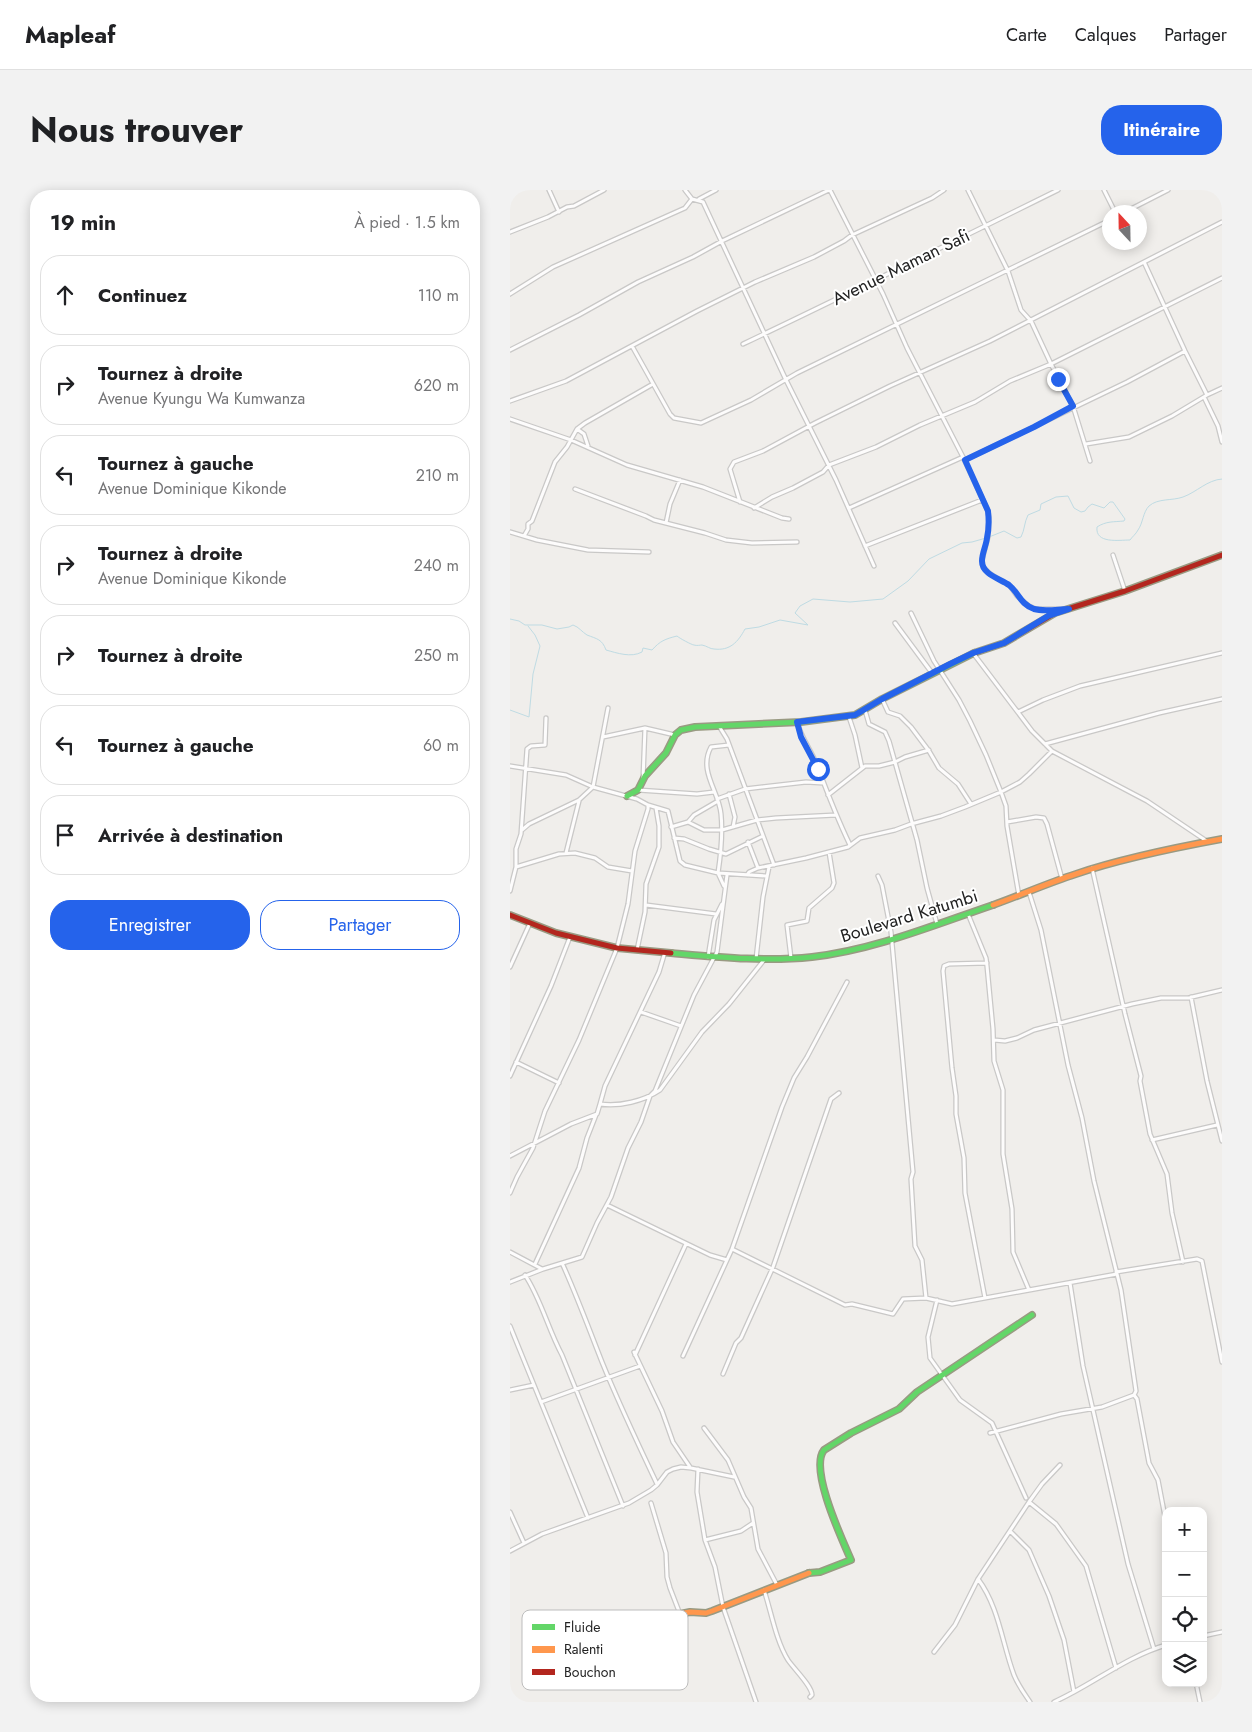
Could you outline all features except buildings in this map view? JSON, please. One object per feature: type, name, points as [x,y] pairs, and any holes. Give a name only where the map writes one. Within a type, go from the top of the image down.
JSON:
[{"type":"street","points":[[549,190],[559,212]]},
{"type":"street","points":[[510,232],[567,207],[574,206],[604,190]]},
{"type":"street","points":[[685,190],[694,200],[704,202],[786,380],[829,465],[874,566]]},
{"type":"street","points":[[510,294],[553,266],[685,208],[694,200],[716,190]]},
{"type":"street","points":[[510,350],[638,282],[830,190],[964,458],[988,511],[988,537],[982,560],[983,567],[989,574],[1010,586],[1017,596],[1036,610],[1069,609]]},
{"type":"street","points":[[510,400],[566,382],[697,311],[755,282],[824,252],[852,235],[932,198],[944,190]]},
{"type":"street","points":[[968,190],[1008,271],[1021,310],[1031,321],[1073,406],[1090,461]]},
{"type":"street","name":"Avenue Maman Safi","points":[[743,344],[1058,190]]},
{"type":"street","points":[[1104,190],[1112,205]]},
{"type":"street","points":[[1139,205],[1168,190]]},
{"type":"street","points":[[740,502],[731,472],[732,464],[763,451],[809,426],[1031,321],[1222,222]]},
{"type":"street","points":[[632,346],[670,414],[674,418],[701,423],[751,400],[786,380],[1102,224]]},
{"type":"street","points":[[1144,262],[1206,396],[1222,442]]},
{"type":"street","points":[[754,508],[823,472],[829,465],[876,447],[942,415],[975,402],[1010,381],[1051,364],[1222,278]]},
{"type":"street","points":[[849,508],[1034,427],[1185,351]]},
{"type":"street","points":[[524,536],[528,529],[528,524],[532,521],[555,462],[577,430],[585,423],[653,384]]},
{"type":"street","points":[[1086,444],[1128,437],[1172,416],[1222,388]]},
{"type":"street","points":[[510,419],[571,440],[627,465],[703,487],[754,508],[789,519]]},
{"type":"street","points":[[577,430],[584,434],[588,447]]},
{"type":"street","points":[[666,523],[670,504],[680,480]]},
{"type":"street","points":[[574,489],[654,520],[726,540],[752,543],[797,542]]},
{"type":"street","points":[[865,546],[982,500]]},
{"type":"street","points":[[510,532],[588,550],[649,552]]},
{"type":"street","points":[[1113,555],[1125,591]]},
{"type":"street","points":[[638,790],[643,780],[666,753],[681,730],[694,727],[797,722],[830,717],[849,717],[973,653],[1004,643],[1048,616],[1125,591],[1222,555]]},
{"type":"street","points":[[911,613],[940,670],[970,721],[1001,792],[1006,806],[1006,822],[1019,896]]},
{"type":"street","points":[[895,623],[933,674]]},
{"type":"street","points":[[973,653],[1036,736],[1052,751],[1147,801],[1208,842]]},
{"type":"street","points":[[1018,712],[1080,686],[1222,653]]},
{"type":"street","points":[[882,699],[888,712],[900,716],[911,727],[929,750],[939,768],[958,784],[971,804]]},
{"type":"street","points":[[1045,744],[1159,713],[1222,699]]},
{"type":"street","points":[[522,830],[529,824],[579,800],[593,787],[608,708]]},
{"type":"street","points":[[865,710],[870,724],[885,732],[888,737],[937,924]]},
{"type":"street","points":[[849,717],[862,768]]},
{"type":"street","points":[[510,891],[516,866],[516,849],[522,830],[528,747],[544,746],[546,718]]},
{"type":"street","points":[[797,722],[801,737],[816,762],[836,815],[850,845]]},
{"type":"street","points":[[719,726],[729,744],[774,865]]},
{"type":"street","points":[[603,737],[644,728],[676,735]]},
{"type":"street","points":[[643,780],[644,728]]},
{"type":"street","points":[[724,886],[718,873],[721,852],[721,814],[708,774],[707,754],[714,745],[729,744]]},
{"type":"street","points":[[828,795],[862,768],[895,762],[929,750]]},
{"type":"street","points":[[747,875],[758,868],[830,852],[850,845],[860,838],[941,816],[1001,792],[1025,778],[1052,751]]},
{"type":"street","points":[[510,766],[566,775],[593,787],[627,796],[668,811],[678,856],[685,865],[718,873],[766,876]]},
{"type":"street","points":[[671,827],[688,822],[694,815],[717,800],[745,788],[806,782],[823,783]]},
{"type":"street","points":[[627,796],[638,790],[697,794],[714,792]]},
{"type":"street","points":[[729,794],[735,816],[733,827]]},
{"type":"street","points":[[566,853],[579,800]]},
{"type":"street","points":[[510,1193],[516,1177],[527,1161],[545,1111],[617,948],[628,904],[635,851],[648,805]]},
{"type":"street","points":[[637,950],[646,905],[646,884],[659,847],[656,808]]},
{"type":"street","points":[[688,822],[704,830],[722,830],[757,820],[836,815]]},
{"type":"street","points":[[1006,822],[1036,817],[1044,818],[1062,879]]},
{"type":"street","points":[[522,824],[529,824]]},
{"type":"street","points":[[674,838],[684,839],[728,854],[748,842],[763,836]]},
{"type":"street","name":"Boulevard Katumbi","points":[[510,915],[570,937],[617,948],[756,960],[791,958],[844,952],[891,940],[1019,896],[1092,868],[1138,856],[1222,839]]},
{"type":"street","points":[[748,842],[758,868]]},
{"type":"street","points":[[791,958],[787,925],[807,921],[809,908],[832,888],[834,878],[830,852]]},
{"type":"street","points":[[516,866],[566,853],[595,858],[608,867],[632,871]]},
{"type":"street","points":[[756,960],[766,876],[769,867]]},
{"type":"street","points":[[1092,868],[1123,1007],[1141,1076],[1140,1081],[1146,1121],[1167,1174],[1172,1213],[1183,1262]]},
{"type":"street","points":[[510,1282],[582,1257],[614,1190],[628,1148],[650,1096],[655,1091],[694,995],[714,957],[719,942],[724,886],[727,874]]},
{"type":"street","points":[[878,876],[882,885],[891,940],[913,1172],[910,1179],[915,1246],[922,1260],[926,1298]]},
{"type":"street","points":[[1029,892],[1041,930],[1094,1181],[1110,1239],[1116,1273],[1122,1290],[1136,1391],[1134,1395]]},
{"type":"street","points":[[708,957],[716,914],[723,901]]},
{"type":"street","points":[[646,905],[716,914]]},
{"type":"street","points":[[968,914],[987,962],[994,1061],[1003,1090],[1003,1154],[1012,1209],[1014,1252],[1028,1290]]},
{"type":"street","points":[[510,967],[531,922]]},
{"type":"street","points":[[510,1076],[551,986],[570,937]]},
{"type":"street","points":[[535,1264],[579,1168],[587,1138],[612,1072],[641,1012],[665,952]]},
{"type":"street","points":[[600,1104],[609,1105],[630,1102],[650,1096],[660,1090],[702,1032],[729,1004],[764,960]]},
{"type":"street","points":[[984,1298],[964,1193],[964,1158],[956,1114],[944,966],[949,964],[987,962]]},
{"type":"street","points":[[682,1356],[732,1250],[794,1078],[847,982]]},
{"type":"street","points":[[994,1040],[1005,1041],[1017,1038],[1034,1030],[1161,998],[1191,997],[1222,990]]},
{"type":"street","points":[[1191,997],[1217,1125],[1222,1141]]},
{"type":"street","points":[[641,1012],[681,1026]]},
{"type":"street","points":[[516,1062],[559,1083]]},
{"type":"street","points":[[723,1374],[772,1269],[831,1099],[839,1093]]},
{"type":"street","points":[[510,1156],[570,1124],[597,1114]]},
{"type":"street","points":[[1152,1140],[1217,1125]]},
{"type":"street","points":[[607,1205],[686,1244],[710,1255],[727,1260]]},
{"type":"street","points":[[686,1244],[634,1354],[662,1411],[673,1442],[691,1468]]},
{"type":"street","points":[[732,1250],[845,1305],[852,1304],[893,1314],[903,1299],[926,1298],[952,1304],[1116,1273],[1197,1260],[1202,1261],[1222,1362]]},
{"type":"street","points":[[510,1252],[543,1269]]},
{"type":"street","points":[[562,1263],[579,1300],[635,1440],[657,1485]]},
{"type":"street","points":[[525,1276],[576,1389],[623,1506]]},
{"type":"street","points":[[1070,1283],[1083,1366],[1128,1564],[1154,1649]]},
{"type":"street","points":[[937,1300],[928,1337],[930,1358],[960,1400],[992,1423],[1026,1498]]},
{"type":"street","points":[[688,1612],[706,1613],[811,1572],[820,1572],[851,1560],[826,1499],[820,1460],[822,1451],[846,1434],[868,1426],[897,1410],[912,1396],[1032,1315]]},
{"type":"street","points":[[510,1326],[588,1518]]},
{"type":"street","points":[[541,1402],[640,1366]]},
{"type":"street","points":[[510,1390],[534,1385]]},
{"type":"street","points":[[990,1433],[1061,1414],[1106,1406],[1134,1395]]},
{"type":"street","points":[[1134,1395],[1137,1398],[1148,1463],[1158,1480],[1163,1507]]},
{"type":"street","points":[[704,1428],[728,1460],[734,1477],[751,1508],[758,1549],[777,1585]]},
{"type":"street","points":[[934,1652],[954,1625],[978,1579],[1029,1502],[1042,1484],[1060,1465]]},
{"type":"street","points":[[510,1552],[542,1534],[623,1506],[657,1485],[663,1476],[673,1469],[681,1467],[691,1468],[734,1477]]},
{"type":"street","points":[[698,1469],[697,1492],[705,1540],[715,1567],[723,1607],[756,1702]]},
{"type":"street","points":[[1029,1502],[1056,1524],[1086,1566],[1116,1668]]},
{"type":"street","points":[[651,1503],[666,1553],[667,1577],[678,1610]]},
{"type":"street","points":[[510,1512],[524,1543]]},
{"type":"street","points":[[705,1540],[740,1531],[753,1524]]},
{"type":"street","points":[[1010,1531],[1029,1550],[1049,1596],[1064,1640],[1074,1692]]},
{"type":"street","points":[[978,1579],[986,1589],[993,1606],[1013,1672],[1030,1702]]},
{"type":"street","points":[[764,1590],[782,1647],[790,1662],[811,1689],[812,1695],[810,1697]]},
{"type":"street","points":[[1207,1635],[1222,1632]]},
{"type":"street","points":[[1054,1702],[1133,1658],[1162,1646]]},
{"type":"street","points":[[1197,1687],[1200,1702]]},
{"type":"waterway","points":[[989,537],[1004,531],[1017,538],[1021,537],[1028,515],[1040,510],[1041,504],[1056,497],[1068,496],[1074,508],[1081,512],[1085,511],[1092,504],[1104,508],[1110,502],[1113,502],[1125,519],[1124,521],[1100,525],[1097,527],[1097,532],[1104,539],[1130,540],[1140,527],[1147,508],[1153,503],[1183,497],[1222,479]]},
{"type":"waterway","points":[[510,619],[525,625],[542,625],[557,629],[573,625],[587,635],[601,641],[606,650],[624,654],[638,654],[642,652],[643,648],[652,650],[663,641],[677,636],[693,645],[725,649],[733,645],[745,629],[759,627],[780,620],[808,625],[795,613],[800,606],[813,599],[850,602],[883,599],[908,581],[929,559],[962,543],[986,538]]},
{"type":"waterway","points":[[510,710],[529,717],[533,674],[540,646],[528,626]]},
{"type":"traffic: fast","points":[[627,796],[638,790],[645,776],[666,753],[675,735],[681,730],[695,727],[801,722],[855,715],[882,699],[974,653]]},
{"type":"traffic: fast","points":[[671,953],[759,959],[835,954],[904,936],[993,905]]},
{"type":"traffic: fast","points":[[809,1573],[820,1572],[851,1560],[828,1504],[824,1488],[820,1459],[824,1450],[851,1433],[899,1409],[917,1392],[1032,1315]]},
{"type":"traffic: slow","points":[[993,905],[1094,868],[1130,858],[1222,839]]},
{"type":"traffic: slow","points":[[688,1612],[706,1613],[809,1573]]},
{"type":"traffic: jam","points":[[974,653],[1004,643],[1055,613],[1125,591],[1222,555]]},
{"type":"traffic: jam","points":[[510,915],[556,933],[617,948],[671,953]]},
{"type":"route","points":[[818,769],[816,762],[801,737],[797,722],[855,715],[950,664],[973,653],[1004,643],[1048,616],[1069,609],[1036,610],[1022,601],[1010,586],[989,574],[983,567],[982,560],[988,537],[988,511],[965,460],[1073,406],[1058,379]]}]
